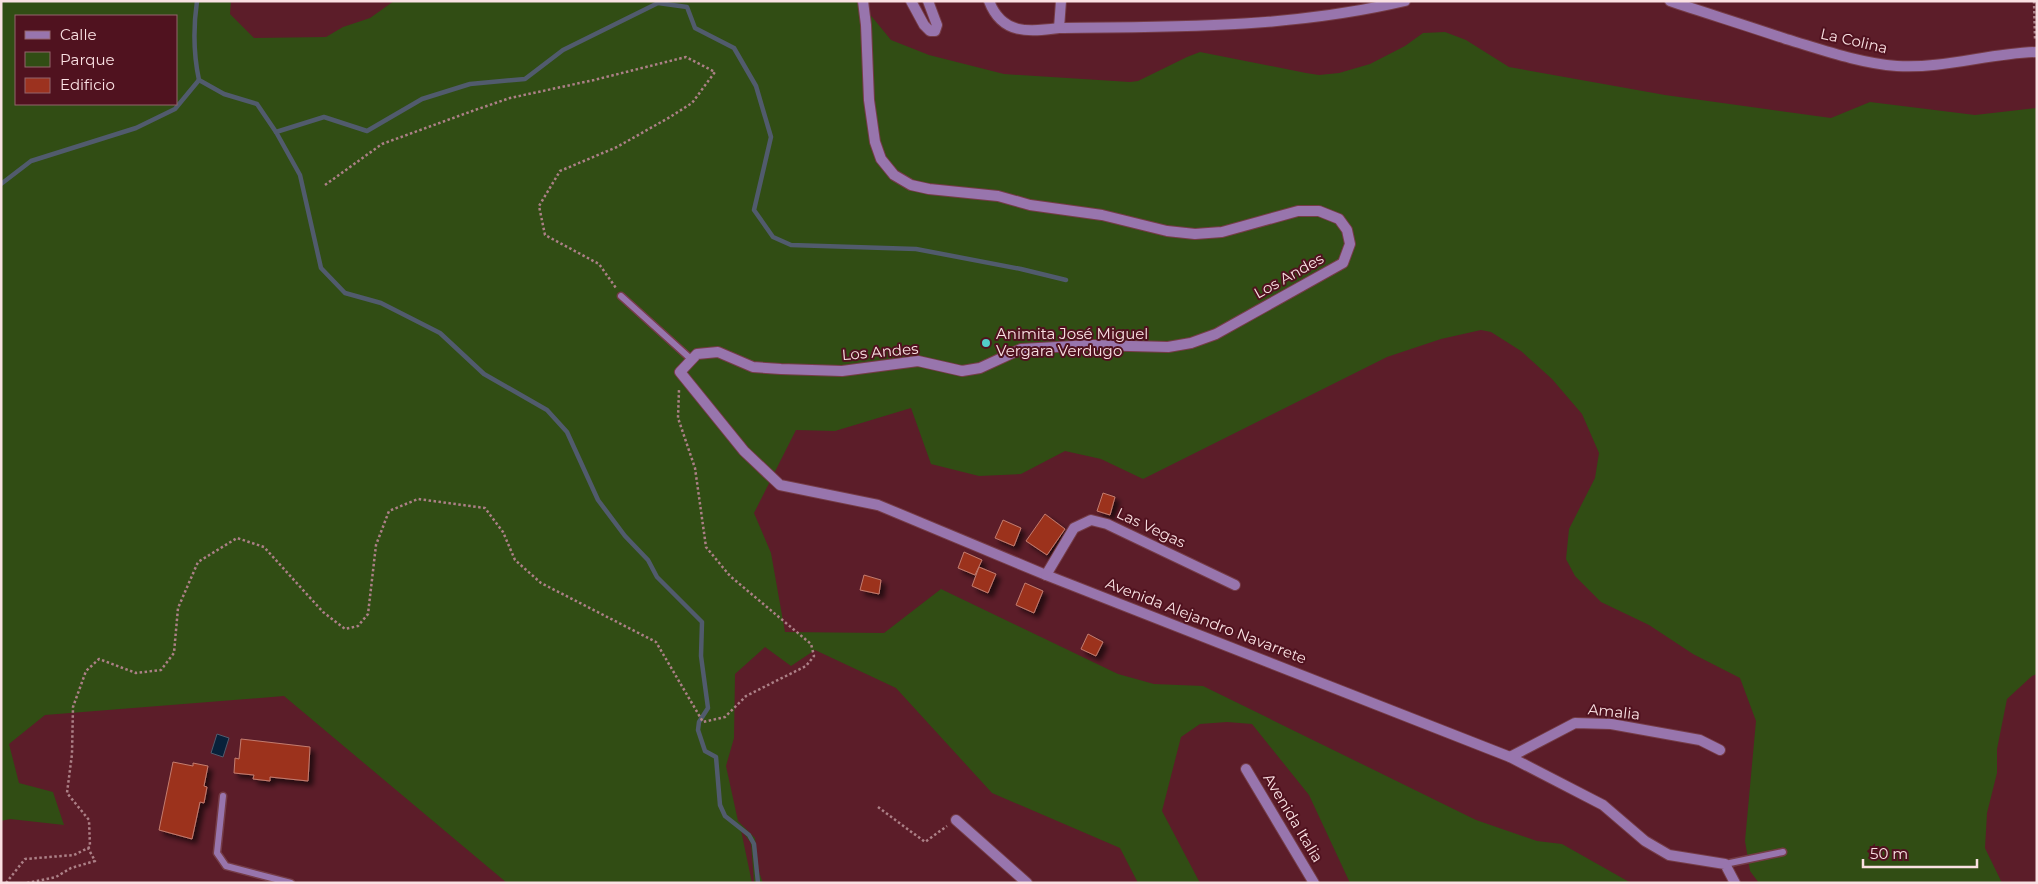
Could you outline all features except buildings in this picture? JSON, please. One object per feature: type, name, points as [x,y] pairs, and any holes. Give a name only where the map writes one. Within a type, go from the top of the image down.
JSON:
[{"type":"street","name":"Los Andes","points":[[680,372],[697,354],[718,352],[754,367],[842,371],[918,361],[962,371],[980,368],[1021,349],[1092,345],[1168,347],[1191,343],[1216,334],[1343,263],[1350,244],[1347,230],[1338,219],[1319,211],[1298,211],[1222,232],[1195,234],[1166,231],[1102,215],[1030,205],[998,196],[929,189],[911,185],[894,175],[881,158],[875,142],[869,100],[866,25],[863,1]]},
{"type":"street","points":[[911,1],[924,25],[930,31],[935,31],[937,25],[928,1]]},
{"type":"street","points":[[990,1],[1001,20],[1014,29],[1032,32],[1059,28],[1248,24],[1330,15],[1405,1]]},
{"type":"street","points":[[1059,28],[1061,1]]},
{"type":"street","name":"La Colina","points":[[1670,1],[1835,54],[1876,64],[1922,66],[1946,64],[1992,55],[2036,52]]},
{"type":"street","name":"Avenida Alejandro Navarrete","points":[[680,372],[744,451],[780,485],[878,505],[1046,575],[1510,757],[1603,805],[1645,842],[1670,855],[1725,864]]},
{"type":"street","name":"Las Vegas","points":[[1046,575],[1074,528],[1092,520],[1107,524],[1235,585]]},
{"type":"street","name":"Amalia","points":[[1510,757],[1576,723],[1611,724],[1700,740],[1720,750]]},
{"type":"street","name":"Avenida Italia","points":[[1246,769],[1314,883]]},
{"type":"street","points":[[956,820],[1027,883]]},
{"type":"street","points":[[1725,864],[1735,883]]},
{"type":"lane","points":[[621,296],[692,360]]},
{"type":"lane","points":[[224,796],[218,853],[226,866],[291,883]]},
{"type":"lane","points":[[1725,864],[1783,852]]},
{"type":"path","points":[[2034,1],[2036,52]]},
{"type":"path","points":[[325,185],[382,144],[475,110],[510,98],[594,80],[686,57],[715,72],[692,103],[617,147],[560,171],[539,206],[545,235],[599,264],[621,296]]},
{"type":"path","points":[[6,883],[25,859],[74,855],[90,847],[88,820],[67,793],[72,754],[73,707],[86,671],[99,659],[136,673],[161,670],[174,653],[178,608],[198,562],[237,538],[264,547],[323,612],[345,629],[358,626],[368,614],[376,545],[389,511],[418,499],[485,508],[503,532],[515,560],[541,583],[656,642],[703,722],[725,716],[746,696],[806,666],[814,656],[811,644],[730,576],[706,547],[695,468],[678,418],[680,372]]},
{"type":"path","points":[[878,807],[925,842],[956,820]]},
{"type":"path","points":[[27,883],[56,877],[71,868],[95,861],[88,848]]},
{"type":"green space","points":[[1,1],[231,1],[230,14],[254,38],[326,37],[343,27],[370,18],[394,1],[859,1],[891,40],[929,55],[1004,74],[1130,82],[1138,81],[1200,52],[1319,75],[1339,73],[1370,64],[1405,46],[1423,33],[1445,32],[1466,40],[1509,67],[1665,95],[1831,118],[1870,102],[1975,115],[2037,108],[2037,674],[2032,676],[2007,699],[1997,749],[1997,773],[1987,813],[1985,848],[2002,883],[1759,883],[1750,871],[1745,841],[1756,721],[1740,678],[1693,654],[1649,625],[1601,602],[1575,576],[1566,559],[1569,529],[1595,478],[1599,453],[1582,414],[1552,379],[1521,351],[1491,332],[1481,330],[1441,339],[1387,357],[1143,479],[1101,459],[1065,451],[1021,474],[979,476],[931,464],[911,408],[835,431],[796,430],[754,513],[771,553],[785,632],[884,633],[941,589],[1118,674],[1154,684],[1203,686],[1476,820],[1537,841],[1562,844],[1631,883],[1350,883],[1309,795],[1252,724],[1227,722],[1200,724],[1181,737],[1162,811],[1200,883],[1138,883],[1120,848],[992,793],[896,688],[815,650],[791,666],[765,647],[735,674],[734,738],[726,766],[738,821],[755,838],[759,872],[763,883],[754,882],[751,843],[741,830],[752,883],[507,883],[284,696],[45,715],[9,744],[19,783],[53,792],[64,825],[10,819],[1,821]]},
{"type":"water","points":[[217,734],[229,738],[223,757],[211,753]]},
{"type":"waterway","points":[[197,1],[194,40],[199,80]]},
{"type":"waterway","points":[[276,132],[324,117],[367,131],[422,99],[470,84],[525,79],[563,50],[658,3],[687,7],[695,28],[734,48],[756,86],[771,137],[754,210],[773,237],[791,245],[916,249],[1021,269],[1066,280]]},
{"type":"waterway","points":[[199,80],[224,94],[257,104],[276,132],[300,175],[321,268],[345,293],[381,303],[440,333],[484,374],[547,410],[567,432],[598,500],[625,536],[648,560],[657,577],[702,622],[701,656],[708,708],[699,722],[698,730],[705,751],[716,757],[720,805],[725,816],[749,835],[754,844],[758,883]]},
{"type":"waterway","points":[[1,184],[31,161],[136,128],[175,109],[199,80]]},
{"type":"place","name":"Animita José Miguel Vergara Verdugo","points":[[986,343]]}]
